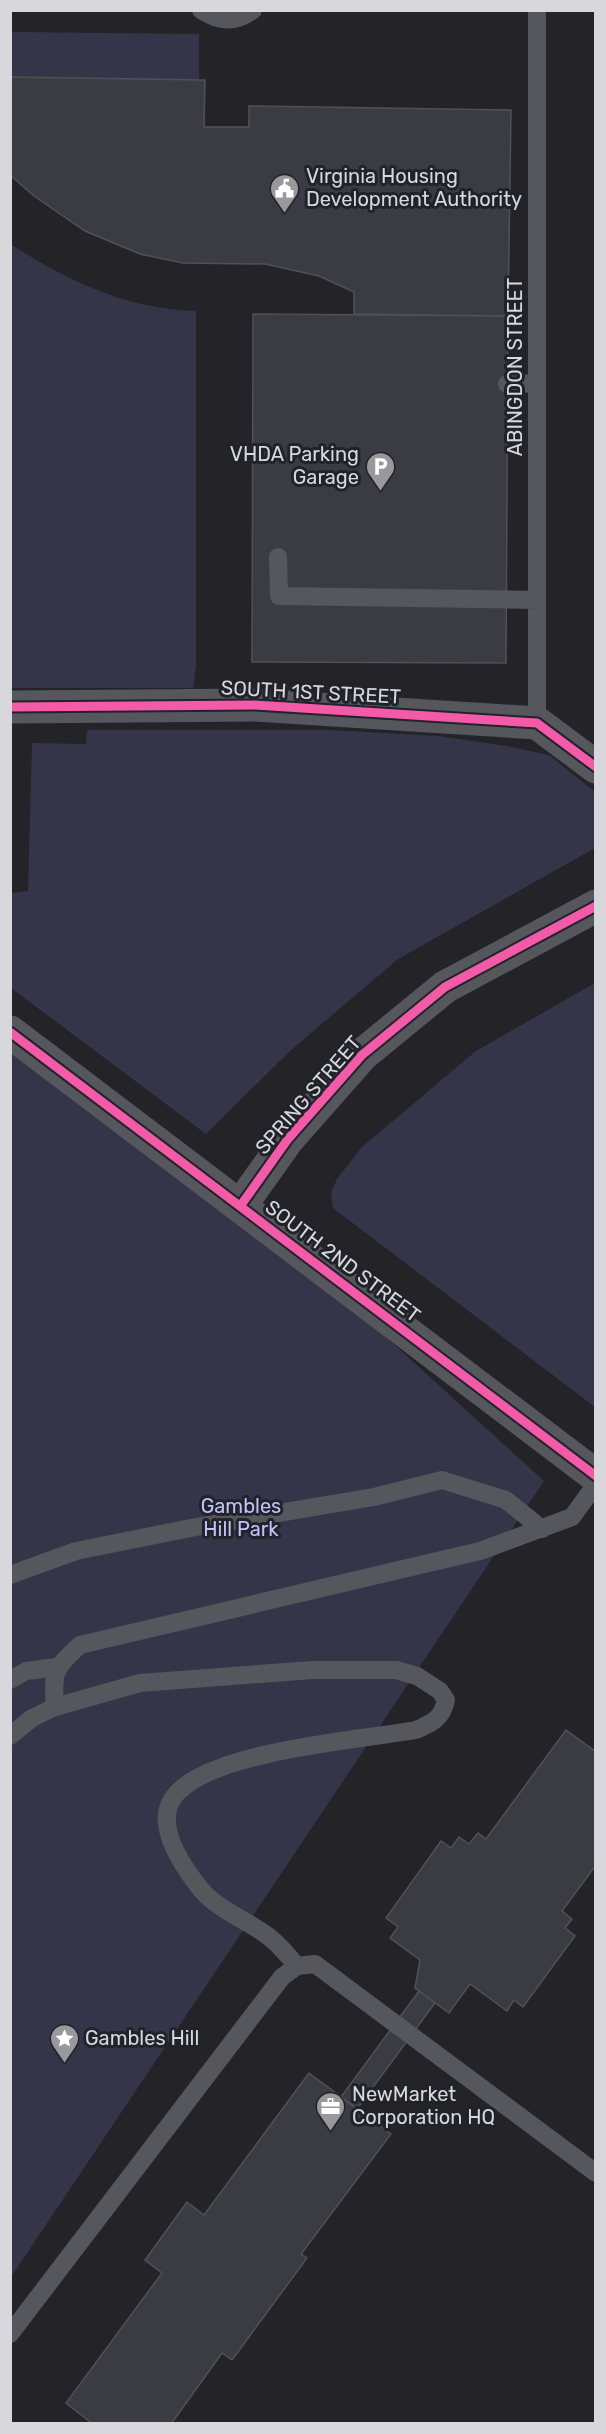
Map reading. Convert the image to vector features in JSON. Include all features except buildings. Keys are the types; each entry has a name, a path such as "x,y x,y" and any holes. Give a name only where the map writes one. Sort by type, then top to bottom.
{"street":[{"name":"SOUTH 1ST STREET","path":"10,707 255,705 537,723"},
{"path":"537,723 596,767"},
{"name":"SPRING STREET","path":"241,1206 288,1139 362,1055 445,987 596,906"},
{"name":"SOUTH 2ND STREET","path":"10,1032 596,1476"}],"lane":[{"path":"201,10 213,18 228,21 244,18 253,10"},
{"name":"ABINGDON STREET","path":"537,10 537,723"},
{"path":"507,384 537,383"},
{"path":"278,557 279,596 537,600"},
{"path":"10,1575 76,1551 196,1527 374,1497 442,1480 506,1500 542,1529"},
{"path":"10,1680 26,1671 57,1667 80,1645 480,1551 572,1517 596,1484"},
{"path":"55,1707 57,1667"},
{"path":"10,1736 32,1718 55,1707 140,1683 312,1670 396,1670 417,1676 440,1691 446,1700 443,1712 435,1722 416,1730 276,1751 193,1780 175,1794 167,1817 171,1841 182,1865 201,1890 231,1914 266,1934 297,1966"},
{"path":"10,2334 282,1977 297,1966 315,1964 596,2173"}],"green space":[{"path":"11,32 199,34 199,80 11,77"},
{"path":"10,244 54,270 98,291 145,305 196,311 196,666 193,688 11,688"},
{"path":"87,730 331,730 438,736 549,755 595,792 595,848 398,959 290,1051 206,1134 11,988 11,893 28,891 32,743 86,744"},
{"path":"595,983 595,1407 333,1208 331,1193 337,1179 362,1147 476,1051"},
{"name":"Gambles Hill Park","path":"11,1032 241,1205 544,1481 11,2277"}],"cycle path":[{"path":"10,707 255,705 537,723 596,767"},
{"path":"241,1205 288,1139 362,1055 445,987 596,906"},
{"path":"10,1032 596,1476"}],"place":[{"name":"Virginia Housing Development Authority","path":"285,214"},
{"name":"VHDA Parking Garage","path":"380,492"},
{"name":"Gambles Hill","path":"64,2064"},
{"name":"NewMarket Corporation HQ","path":"331,2132"}]}
